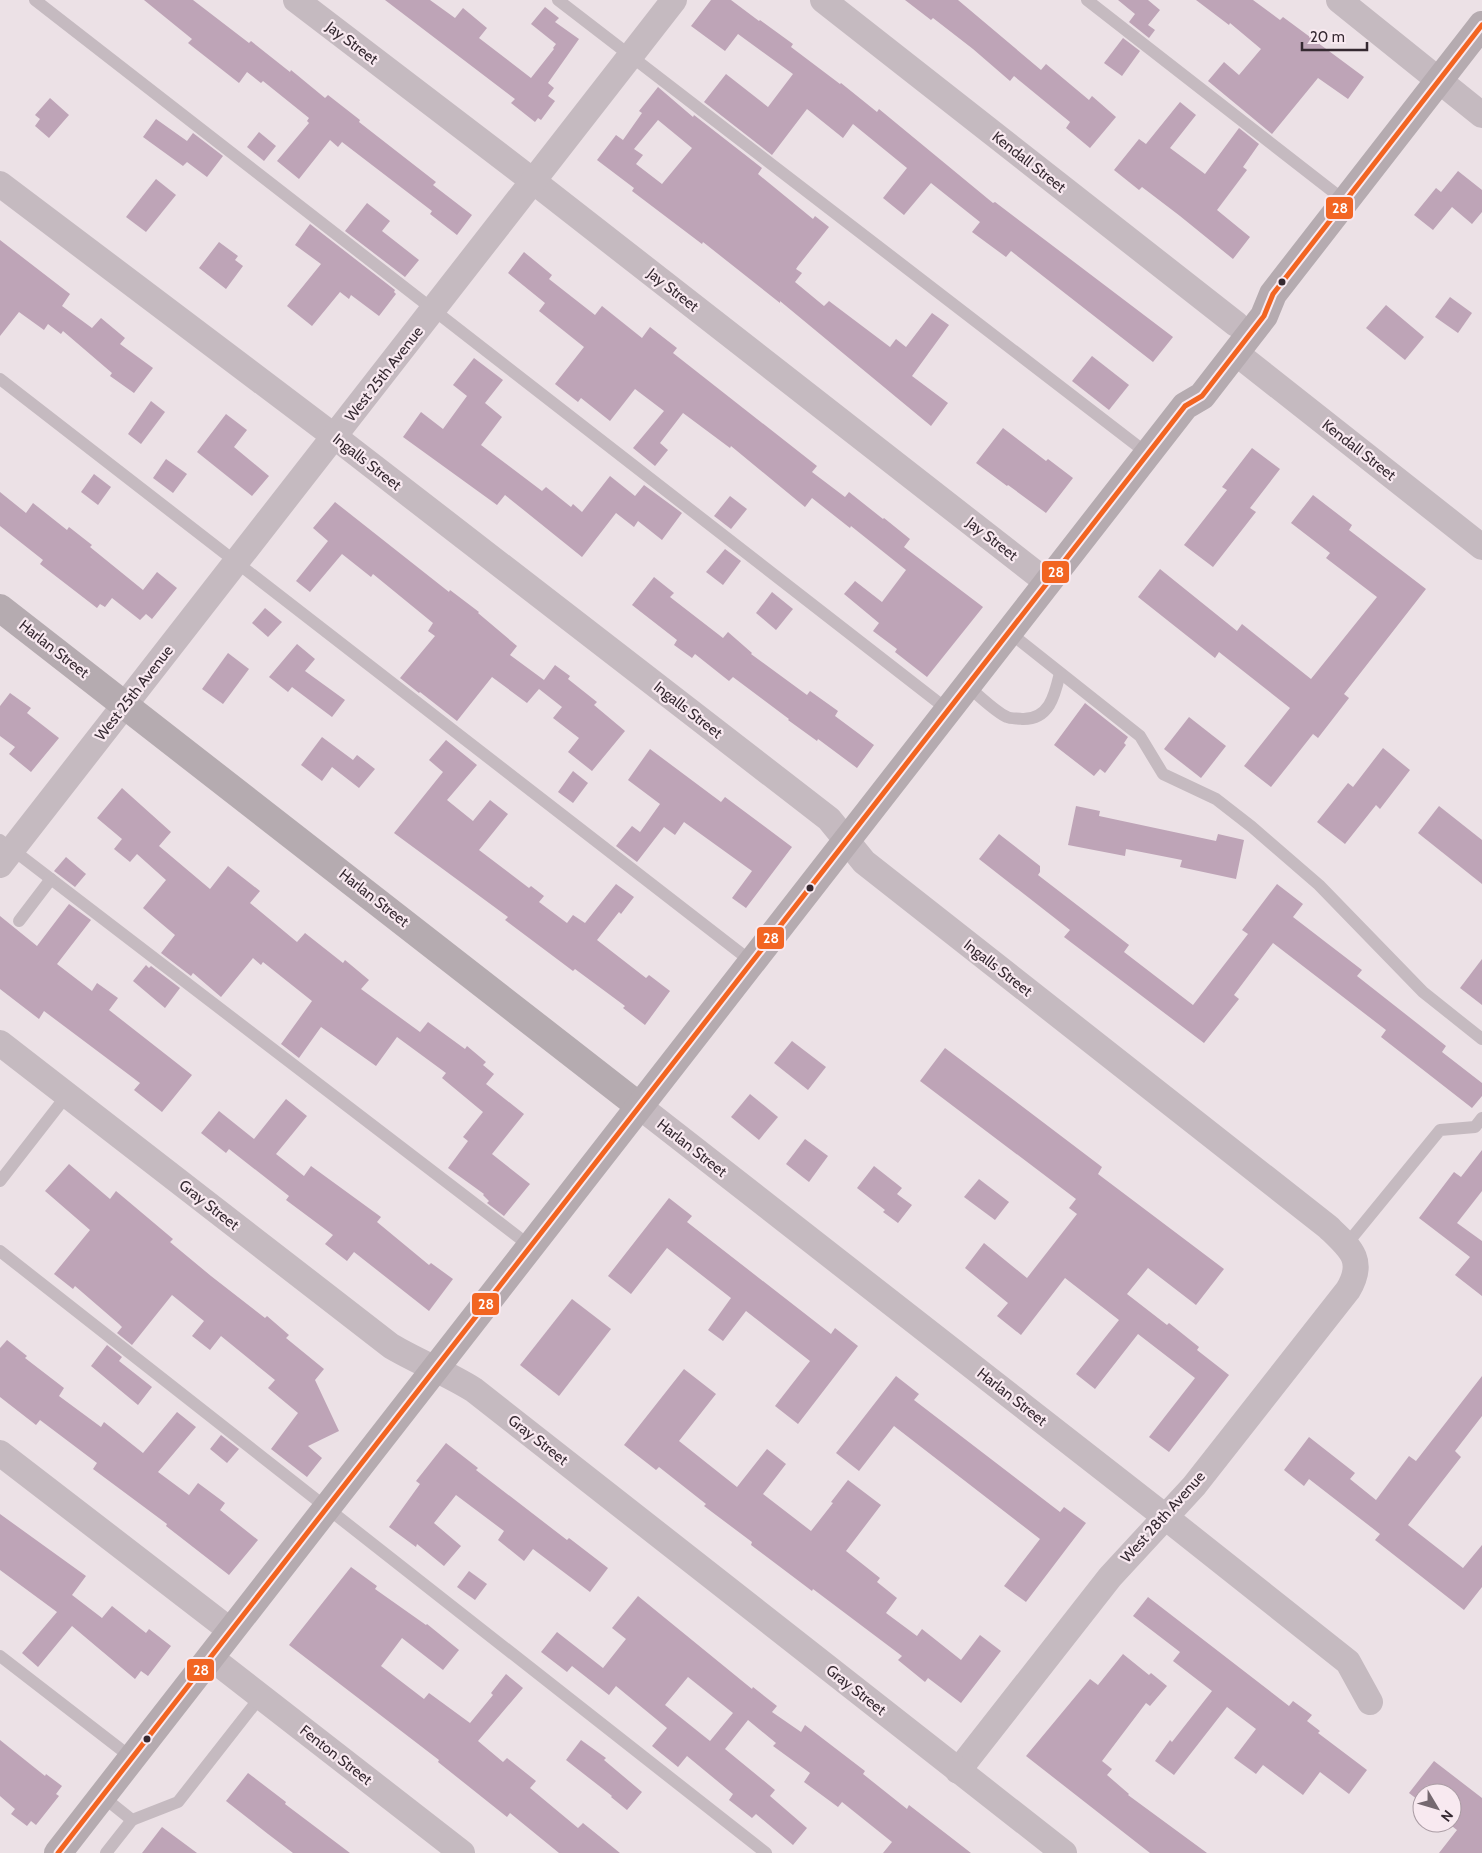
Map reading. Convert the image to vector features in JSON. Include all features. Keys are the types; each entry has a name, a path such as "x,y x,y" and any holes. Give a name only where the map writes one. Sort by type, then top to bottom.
{"street":[{"name":"Jay Street","path":"296,0 533,181 1048,582"},
{"name":"West 25th Avenue","path":"4,851 126,704 674,0"},
{"name":"Kendall Street","path":"823,0 1236,324"},
{"path":"1339,0 1482,115"},
{"path":"58,1853 1185,406 1202,396 1236,353 1264,316 1273,294 1482,25"},
{"name":"Ingalls Street","path":"0,184 335,437 829,819 864,862 1328,1227 1351,1252"},
{"path":"1185,406 1188,385 1251,304 1273,294"},
{"name":"Kendall Street","path":"1236,353 1482,547"},
{"name":"Harlan Street","path":"0,608 126,704 1348,1662 1370,1702"},
{"name":"Gray Street","path":"0,1043 392,1346 474,1390 1064,1853"},
{"name":"West 28th Avenue","path":"958,1771 1110,1577 1164,1516 1194,1486 1348,1290 1355,1278 1351,1252"},
{"path":"0,1453 231,1631"},
{"name":"Fenton Street","path":"210,1657 462,1853"}],"lane":[{"path":"35,0 948,710"},
{"path":"558,0 1148,454"},
{"path":"1087,0 1345,201"},
{"path":"0,379 752,962"},
{"path":"1009,632 1140,736 1163,774 1216,799 1252,827 1319,885 1423,992 1482,1039"},
{"path":"967,686 1008,718 1025,719 1035,717 1047,710 1054,697 1060,673"},
{"path":"4,851 51,879 530,1246"},
{"path":"19,921 51,879"},
{"path":"0,1180 67,1095"},
{"path":"1351,1252 1440,1130 1474,1127 1482,1118"},
{"path":"0,1251 766,1853"},
{"path":"0,1656 132,1758"},
{"path":"106,1853 132,1820 178,1802 261,1696"},
{"path":"102,1796 132,1820"}],"building":[{"path":"144,0 193,0 249,43 251,41 290,72 291,70 325,98 328,95 360,120 359,122 436,182 433,185 472,215 457,235 430,214 432,211 342,142 338,147 330,140 299,179 277,161 309,123 307,121 309,118 263,81 261,83 247,72 239,83 188,43 192,39"},
{"path":"385,0 430,0 455,18 463,8 487,28 479,38 531,78 556,44 531,24 545,7 559,18 555,22 579,39 548,83 554,88 548,96 555,101 541,120 538,118 535,122 511,103 515,99"},
{"path":"711,0 731,0 793,44 791,47 877,112 879,109 993,203 995,202 1173,337 1153,362 1011,251 1006,257 972,232 980,222 931,183 904,215 883,198 907,168 853,124 843,138 807,109 772,155 704,102 726,74 768,107 793,74 738,34 725,51 691,26"},
{"path":"905,0 958,0 1041,70 1046,64 1089,100 1092,96 1116,117 1090,148 1066,128 1070,122 1014,76 1010,81 933,18 931,20"},
{"path":"1118,0 1148,0 1160,10 1148,25 1155,30 1149,38 1129,22 1135,14"},
{"path":"1196,0 1253,0 1280,20 1283,17 1364,77 1348,99 1318,78 1272,134 1208,81 1224,62 1239,75 1261,49 1230,23 1229,25"},
{"path":"1123,38 1140,51 1122,76 1104,63"},
{"path":"658,87 693,117 694,115 762,168 758,174 813,219 815,216 829,227 796,269 802,273 795,282 824,306 829,301 890,347 896,339 906,347 932,313 949,325 912,376 948,403 931,426 780,301 780,303 703,242 702,244 632,191 634,188 597,160 616,135 623,140 642,113 639,111","holes":["658,120 692,148 662,184 636,164 643,155 634,149"]},
{"path":"50,98 69,115 49,138 35,126 40,119 35,115"},
{"path":"1180,102 1196,115 1170,148 1205,174 1239,128 1259,144 1243,167 1247,170 1217,210 1250,237 1233,259 1142,187 1139,190 1114,170 1139,139 1146,144"},
{"path":"156,119 187,141 193,133 223,156 207,177 187,162 183,166 143,137"},
{"path":"259,132 276,146 264,161 247,147"},
{"path":"1458,171 1482,190 1482,212 1472,224 1452,207 1433,230 1414,215 1436,188 1441,192"},
{"path":"156,179 176,195 146,232 126,217"},
{"path":"367,203 390,221 382,231 419,260 405,277 345,231"},
{"path":"310,224 395,290 396,294 379,316 351,295 349,299 340,292 312,326 287,306 321,264 295,245"},
{"path":"0,240 70,294 62,306 92,328 101,318 125,338 120,344 153,368 134,393 110,376 112,373 63,331 61,334 48,324 44,330 19,312 0,336"},
{"path":"219,242 238,256 235,260 243,266 226,289 199,268"},
{"path":"524,252 552,275 549,279 595,315 602,306 642,338 650,327 677,348 673,353 817,466 812,472 845,497 849,492 884,518 910,539 904,547 983,607 927,677 895,652 897,649 873,631 879,623 844,594 855,581 882,602 906,570 851,526 850,528 812,498 805,507 731,446 730,448 683,413 660,443 668,450 655,466 633,448 664,411 635,389 610,421 581,398 578,402 555,384 584,347 539,311 545,303 508,273"},
{"path":"1450,297 1472,313 1458,333 1435,317"},
{"path":"1386,305 1424,337 1405,360 1366,328"},
{"path":"1092,356 1129,385 1109,410 1072,381"},
{"path":"474,358 503,380 485,403 502,417 481,445 542,491 546,487 571,507 573,504 582,512 610,476 635,496 644,485 682,513 662,540 638,521 634,527 616,513 582,557 505,495 497,505 403,437 421,412 443,429 467,396 453,385"},
{"path":"151,401 165,412 141,444 128,434"},
{"path":"226,414 247,430 234,447 269,476 252,496 197,452"},
{"path":"1003,428 1046,461 1048,459 1073,478 1046,513 976,463"},
{"path":"1252,448 1280,469 1250,508 1256,512 1213,567 1184,545 1227,490 1222,487"},
{"path":"166,459 187,474 173,493 153,478"},
{"path":"94,474 111,487 98,505 81,492"},
{"path":"0,492 26,513 33,503 67,530 69,527 92,545 90,547 143,590 157,572 177,588 152,619 146,614 140,620 112,598 105,607 100,604 97,608 40,564 43,560 0,526"},
{"path":"1313,495 1352,525 1349,530 1426,589 1344,694 1349,698 1318,738 1313,734 1271,787 1244,766 1290,708 1219,652 1215,658 1138,597 1160,569 1237,631 1242,624 1311,679 1377,597 1326,558 1330,553 1291,523"},
{"path":"730,496 747,509 731,529 714,516"},
{"path":"335,502 449,592 450,590 479,612 517,646 510,655 544,680 555,665 570,676 568,679 597,702 594,705 625,731 592,771 568,752 579,738 553,718 562,707 539,689 527,703 492,677 457,721 400,678 435,636 428,631 433,623 373,574 371,577 342,554 310,592 296,581 328,541 313,528"},
{"path":"725,549 741,561 723,585 706,572"},
{"path":"654,577 674,593 670,597 723,638 728,632 751,654 807,695 810,691 838,711 835,716 874,745 857,768 818,739 817,741 788,720 733,677 729,681 695,654 692,658 674,645 677,640 632,605"},
{"path":"772,592 793,609 776,630 756,613"},
{"path":"265,608 282,622 268,637 252,623"},
{"path":"297,644 315,659 305,671 345,700 332,717 292,687 288,692 269,677"},
{"path":"228,653 249,669 223,704 202,689"},
{"path":"10,693 31,708 27,713 59,738 31,772 9,754 15,747 0,736 0,706"},
{"path":"1085,703 1128,737 1124,743 1126,745 1105,773 1100,769 1094,776 1054,745"},
{"path":"1189,717 1226,746 1201,778 1164,749"},
{"path":"322,737 353,760 357,755 375,769 359,788 332,767 322,781 301,765"},
{"path":"446,740 477,765 447,800 473,821 490,800 508,814 479,850 529,888 531,886 544,896 539,902 567,923 573,915 585,923 616,884 634,897 621,914 619,912 597,940 646,978 649,975 670,991 645,1025 623,1008 625,1006 575,969 573,971 505,920 508,917 394,833 443,772 429,760"},
{"path":"1383,748 1410,770 1380,809 1376,805 1345,844 1317,822 1348,783 1353,787"},
{"path":"650,749 721,802 725,797 792,847 746,908 732,898 752,871 684,822 675,835 664,827 637,862 616,846 632,826 640,832 660,804 628,780"},
{"path":"573,771 588,783 573,803 558,792"},
{"path":"122,788 171,832 159,846 210,889 228,866 260,891 250,903 297,942 305,933 343,963 345,960 369,980 361,989 420,1032 428,1022 465,1049 467,1046 486,1062 483,1065 494,1074 486,1084 524,1114 492,1154 530,1184 504,1216 487,1203 489,1201 484,1194 448,1168 468,1141 463,1137 483,1112 442,1078 446,1073 397,1037 376,1066 321,1027 299,1058 281,1044 312,1001 263,962 261,965 253,958 221,997 193,973 191,976 161,953 175,935 143,908 166,880 137,854 130,862 114,849 122,839 97,818"},
{"path":"1076,806 1100,811 1099,816 1216,841 1218,834 1244,840 1236,879 1180,867 1182,860 1126,849 1125,856 1068,845"},
{"path":"1439,806 1482,840 1482,884 1418,833"},
{"path":"999,834 1040,866 1038,875 1129,945 1124,952 1193,1005 1248,934 1242,930 1277,884 1303,904 1293,917 1362,970 1357,976 1446,1046 1442,1052 1482,1083 1482,1096 1472,1108 1381,1037 1386,1030 1273,943 1234,995 1239,999 1204,1043 1064,937 1070,930 979,859"},
{"path":"66,857 86,874 75,887 54,871"},
{"path":"69,904 91,920 57,964 92,991 97,983 118,998 109,1010 192,1075 162,1112 134,1090 140,1083 44,1011 39,1019 0,989 0,916 37,946"},
{"path":"1482,959 1482,1005 1460,988"},
{"path":"146,965 149,968 151,966 180,988 165,1008 133,981"},
{"path":"792,1041 826,1067 808,1090 774,1063"},
{"path":"945,1048 1102,1167 1098,1174 1224,1269 1196,1305 1148,1268 1127,1294 1167,1325 1169,1323 1199,1347 1197,1350 1229,1375 1169,1452 1149,1437 1195,1378 1138,1334 1095,1389 1076,1374 1119,1320 1065,1278 1021,1335 997,1316 1008,1303 965,1268 984,1243 1027,1278 1077,1214 1069,1208 1076,1199 920,1081"},
{"path":"750,1094 778,1117 759,1140 731,1117"},
{"path":"286,1099 307,1116 276,1154 304,1176 311,1166 381,1217 377,1222 429,1265 431,1263 453,1279 429,1311 354,1252 347,1261 325,1244 333,1235 286,1200 289,1196 229,1149 226,1153 201,1133 219,1111 254,1139"},
{"path":"805,1139 828,1156 809,1182 786,1164"},
{"path":"1482,1150 1482,1191 1457,1223 1482,1241 1482,1296 1455,1275 1470,1257 1419,1218 1454,1172 1461,1177"},
{"path":"69,1164 110,1199 116,1191 173,1239 170,1242 265,1318 267,1316 289,1335 286,1338 324,1369 315,1380 339,1431 308,1446 322,1458 307,1477 271,1449 298,1413 268,1388 275,1380 221,1336 210,1350 192,1336 204,1321 172,1295 132,1345 117,1333 122,1327 119,1324 75,1286 73,1289 54,1274 90,1230 45,1191"},
{"path":"874,1166 902,1188 897,1194 912,1205 898,1223 857,1188"},
{"path":"979,1179 1009,1202 995,1220 964,1197"},
{"path":"669,1198 692,1216 687,1222 831,1334 835,1328 858,1346 798,1424 775,1406 810,1361 746,1311 723,1341 708,1330 731,1298 667,1248 631,1294 608,1276"},
{"path":"572,1299 611,1329 559,1396 520,1365"},
{"path":"7,1340 27,1356 25,1358 64,1388 59,1396 101,1427 104,1422 143,1453 177,1412 196,1427 158,1472 189,1495 198,1483 225,1503 220,1510 258,1540 229,1575 166,1526 167,1524 93,1469 97,1463 40,1420 36,1425 0,1397 0,1348"},
{"path":"107,1345 122,1357 119,1361 152,1387 138,1405 91,1366"},
{"path":"684,1369 716,1394 679,1441 737,1487 767,1449 786,1464 763,1494 811,1531 848,1480 881,1505 846,1551 880,1578 877,1582 897,1598 886,1613 917,1636 922,1629 961,1660 980,1635 1001,1651 961,1703 928,1678 925,1682 898,1660 902,1656 751,1545 752,1542 704,1506 706,1504 659,1467 656,1470 624,1445"},
{"path":"896,1376 919,1394 914,1400 1060,1512 1064,1507 1086,1523 1026,1602 1004,1586 1040,1539 894,1426 859,1471 836,1453"},
{"path":"1482,1376 1482,1416 1455,1451 1461,1457 1408,1525 1463,1568 1482,1545 1482,1587 1464,1610 1375,1540 1380,1534 1309,1479 1304,1486 1284,1470 1309,1437 1355,1473 1350,1479 1376,1500 1409,1456 1416,1461"},
{"path":"221,1435 239,1449 227,1463 210,1449"},
{"path":"446,1443 478,1468 476,1470 567,1540 569,1538 608,1568 590,1592 533,1549 524,1561 498,1540 504,1531 456,1495 434,1523 461,1546 444,1566 417,1544 416,1547 389,1527 420,1484 416,1481"},
{"path":"0,1514 86,1576 72,1595 102,1618 112,1606 146,1633 149,1629 171,1646 148,1676 141,1671 135,1679 72,1626 38,1667 22,1653 57,1612 0,1570"},
{"path":"351,1567 377,1586 375,1589 427,1624 459,1650 443,1670 402,1638 381,1666 424,1699 429,1693 470,1723 493,1695 491,1693 506,1674 523,1688 478,1741 503,1762 507,1758 536,1781 530,1788 578,1828 583,1823 620,1853 559,1853 510,1813 507,1817 438,1762 439,1760 289,1645"},
{"path":"469,1571 487,1584 475,1600 457,1587"},
{"path":"638,1596 752,1689 753,1687 777,1706 772,1712 801,1732 805,1725 865,1771 863,1774 907,1809 909,1805 971,1853 883,1853 892,1842 842,1802 838,1807 804,1782 810,1773 773,1746 776,1743 748,1720 725,1749 775,1790 770,1796 807,1828 793,1845 756,1814 752,1818 729,1800 733,1794 687,1756 678,1767 652,1746 667,1728 616,1686 609,1695 572,1666 567,1672 541,1652 557,1632 603,1668 626,1639 612,1628","holes":["688,1677 733,1713 710,1741 665,1705"]},
{"path":"1148,1597 1289,1706 1293,1701 1312,1715 1307,1721 1320,1731 1318,1733 1367,1770 1349,1794 1320,1772 1303,1795 1263,1765 1256,1774 1234,1758 1256,1729 1227,1707 1174,1775 1155,1761 1170,1740 1172,1742 1212,1691 1173,1661 1180,1652 1133,1616"},
{"path":"1123,1654 1149,1675 1151,1673 1167,1686 1150,1706 1146,1703 1102,1761 1112,1769 1107,1775 1128,1795 1207,1853 1150,1853 1026,1756 1090,1679 1098,1685"},
{"path":"0,1740 45,1776 46,1774 62,1786 56,1794 59,1796 36,1825 31,1821 27,1826 11,1814 15,1809 0,1796"},
{"path":"581,1740 606,1758 604,1760 642,1792 627,1810 566,1760"},
{"path":"1434,1761 1482,1798 1482,1853 1439,1853 1455,1833 1462,1833 1462,1783 1417,1783"},
{"path":"248,1773 286,1802 285,1804 350,1853 293,1853 268,1834 226,1801"},
{"path":"162,1827 197,1853 142,1853"}],"transit line":[{"name":"28","path":"58,1853 1185,406 1202,396 1264,316 1273,294 1482,25"}]}
